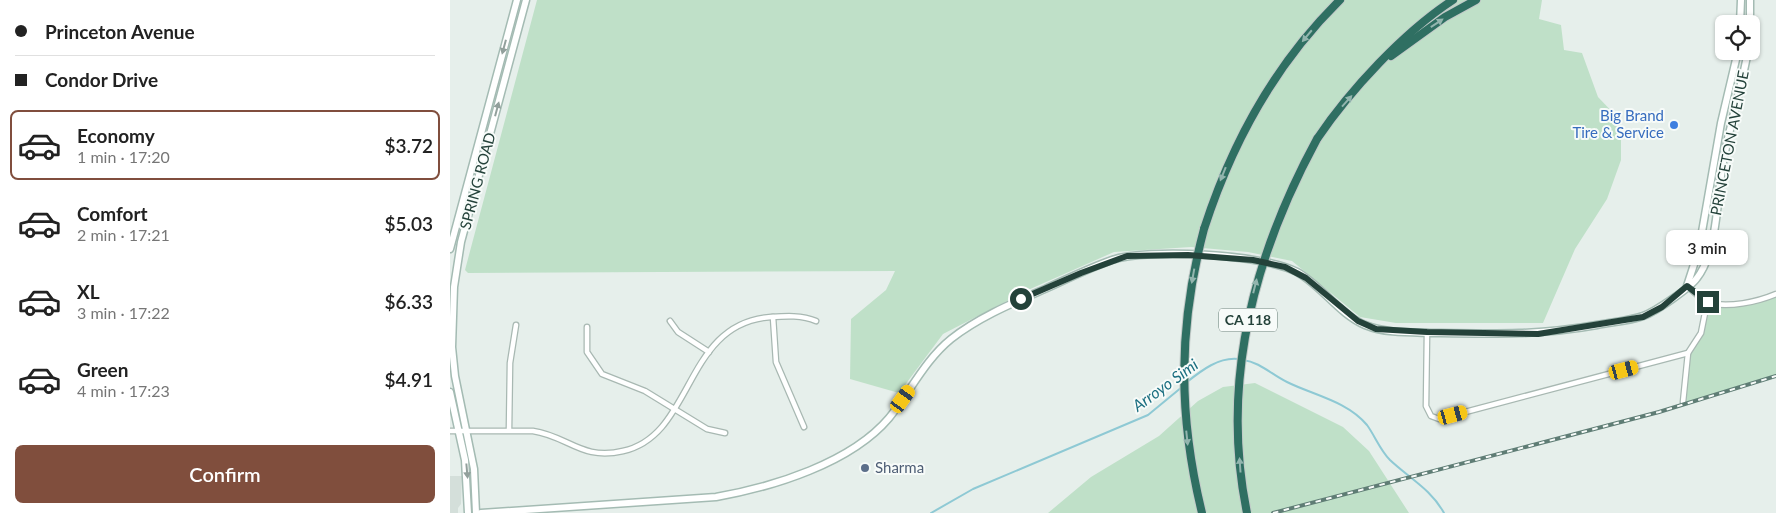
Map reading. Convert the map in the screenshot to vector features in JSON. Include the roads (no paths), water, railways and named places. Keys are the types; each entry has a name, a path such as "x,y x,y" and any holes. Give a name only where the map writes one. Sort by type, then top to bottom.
{"highway":[{"path":"1202,513 1188,447 1184,408 1183,356 1188,302 1204,229 1226,166 1268,88 1306,38 1340,0"},
{"name":"CA 118","path":"1247,513 1241,480 1238,397 1251,305 1270,238 1291,189 1317,139 1331,118 1398,44 1453,0"},
{"path":"1383,61 1445,17 1476,0"}],"street":[{"name":"SPRING ROAD","path":"450,249 517,0"},
{"name":"SPRING ROAD","path":"476,513 474,469 455,376 452,347 455,276 461,242 526,0"},
{"path":"1740,15 1741,0"},
{"path":"1750,0 1750,15"},
{"name":"PRINCETON AVENUE","path":"1687,286 1688,276 1699,249 1722,123 1737,60"},
{"name":"PRINCETON AVENUE","path":"481,513 716,498 754,489 814,467 845,453 874,432 892,414 938,352 964,330 1006,306 1081,273 1127,256 1188,255 1272,263 1285,267 1306,278 1350,316 1366,326 1386,331 1538,334 1632,319 1662,307 1696,281 1709,252 1722,166 1746,60"},
{"path":"1687,286 1708,302 1728,304 1758,300 1776,294"},
{"path":"1683,402 1688,353 1701,333 1708,302"},
{"path":"450,431 510,430 539,432 580,450 600,454 632,449 649,440 658,432 709,352 719,339 734,327 754,319 773,317 804,317 816,321"},
{"path":"773,317 776,362 804,427"},
{"path":"670,321 678,332 709,352"},
{"path":"510,430 510,357 516,325"},
{"path":"587,327 587,352 602,374 645,391 707,428 725,434"},
{"path":"1427,332 1426,406 1431,416 1444,418 1688,353"},
{"path":"450,392 467,472 468,513"}],"waterway":[{"name":"Arroyo Simi","path":"1187,382 1217,362 1238,359"},
{"name":"Arroyo Simi","path":"1243,360 1255,363 1297,387 1329,399 1350,410 1367,425 1386,456 1426,490 1444,513"},
{"name":"Arroyo Simi","path":"931,513 973,489 1148,415 1182,387"}],"railway":[{"path":"1273,513 1659,412 1776,376"}],"place":[{"name":"Big Brand Tire & Service","path":"1674,125"},
{"name":"Sharma","path":"865,468"}]}
